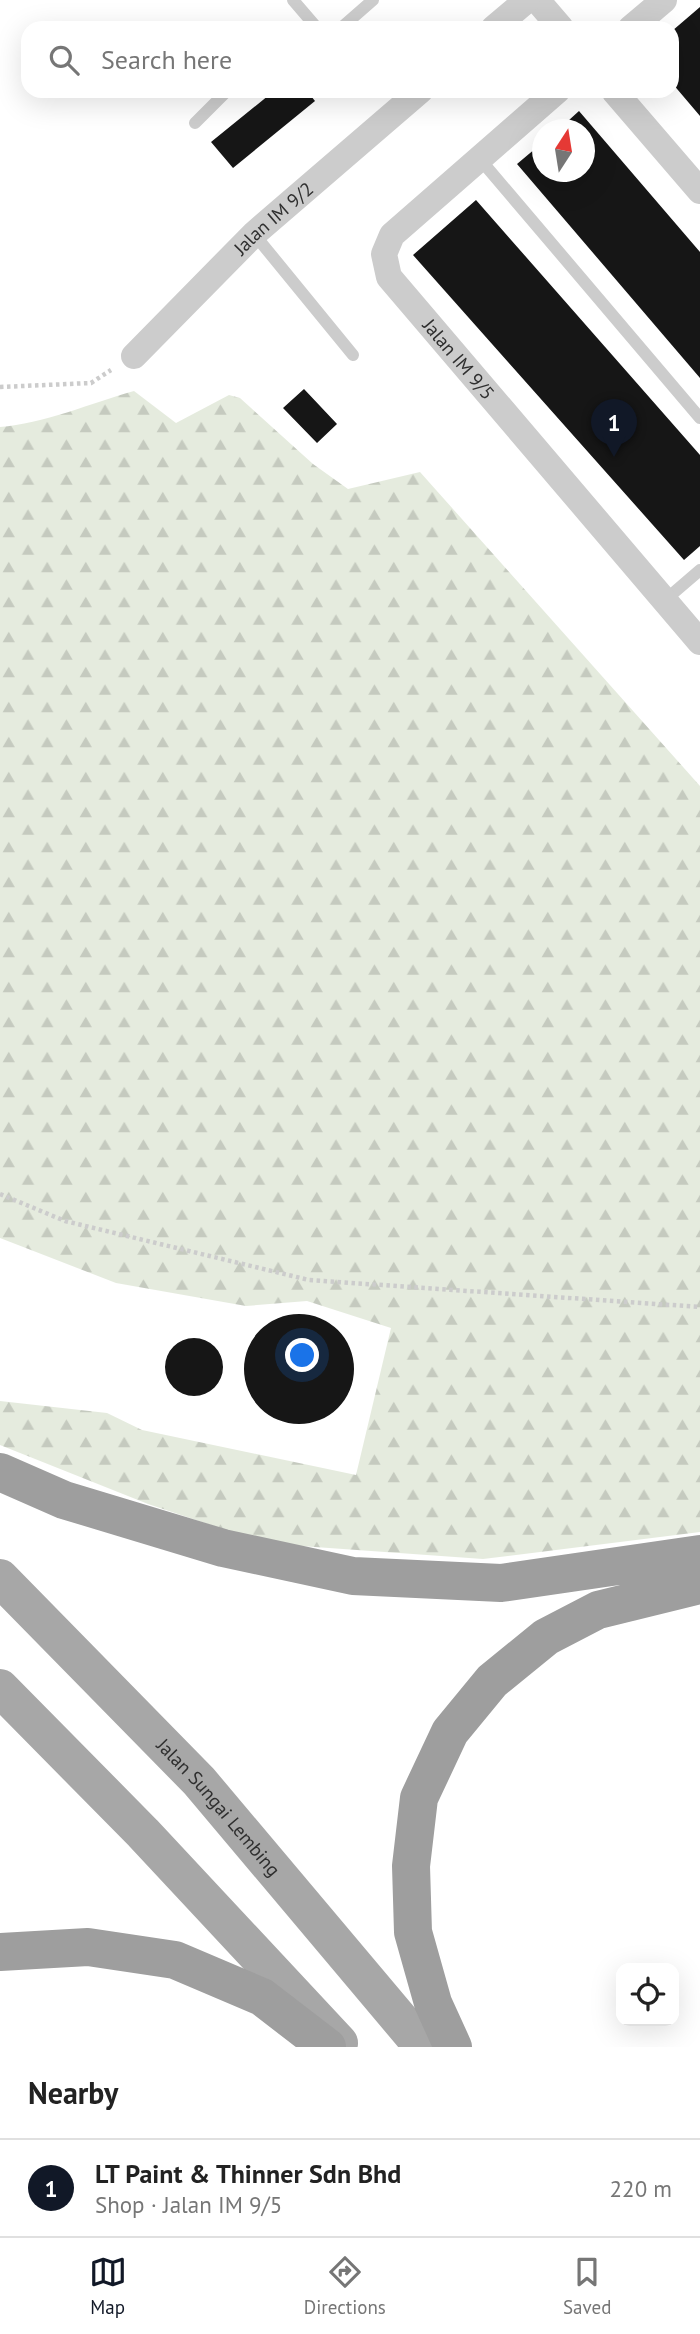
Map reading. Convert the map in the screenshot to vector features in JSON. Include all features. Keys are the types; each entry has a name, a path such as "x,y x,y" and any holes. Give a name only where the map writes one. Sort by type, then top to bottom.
{"highway":[{"path":"0,1472 64,1500 223,1548 353,1576 501,1583 700,1554"},
{"path":"453,2047 433,2003 413,1932 411,1866 419,1798 450,1732 492,1681 546,1637 598,1610 700,1585"},
{"path":"0,1952 88,1947 175,1960 262,1997 327,2047"}],"main road":[{"name":"Jalan Sungai Lembing","path":"0,1578 199,1781 423,2047"},
{"path":"0,1688 143,1833 343,2047"}],"street":[{"path":"502,21 527,0"},
{"path":"537,0 555,21"},
{"path":"639,21 664,0"},
{"name":"Jalan IM 9/2","path":"134,356 254,234 412,98"},
{"name":"Jalan IM 9/5","path":"549,98 392,235 384,254 389,277 700,642"},
{"path":"620,98 700,191"}],"lane":[{"path":"293,0 311,21"},
{"path":"349,21 373,0"},
{"path":"195,123 220,98"},
{"path":"479,158 700,418"},
{"path":"254,234 353,355"},
{"path":"664,601 700,570"}],"path":[{"path":"0,387 91,383 134,356"},
{"path":"0,1194 65,1221 309,1280 700,1307"}],"green space":[{"path":"134,391 176,423 229,395 240,398 313,464 348,489 420,472 700,786 700,1532 483,1559 301,1546 229,1531 148,1504 0,1445 0,1401 107,1413 142,1430 356,1475 391,1328 307,1301 246,1306 116,1283 0,1238 0,427 50,417"}],"building":[{"path":"700,7 700,116 679,91 679,25"},
{"path":"265,98 313,98 315,101 233,168 211,142"},
{"path":"579,111 586,119 570,119"},
{"path":"595,130 700,252 700,378 532,182 595,182"},
{"path":"532,151 532,182 517,164"},
{"path":"476,200 700,455 700,546 684,560 413,255"},
{"path":"304,389 337,424 317,443 283,408"},
{"path":"299,1314 320,1318 338,1330 350,1348 354,1369 350,1390 338,1408 320,1420 299,1424 278,1420 260,1408 248,1390 244,1369 248,1348 260,1330 278,1318"},
{"path":"188,1338 200,1338 215,1346 223,1361 223,1373 215,1388 200,1396 188,1396 173,1388 165,1373 165,1361 173,1346"}],"place":[{"name":"LT Paint & Thinner Sdn Bhd","path":"614,457"}]}
